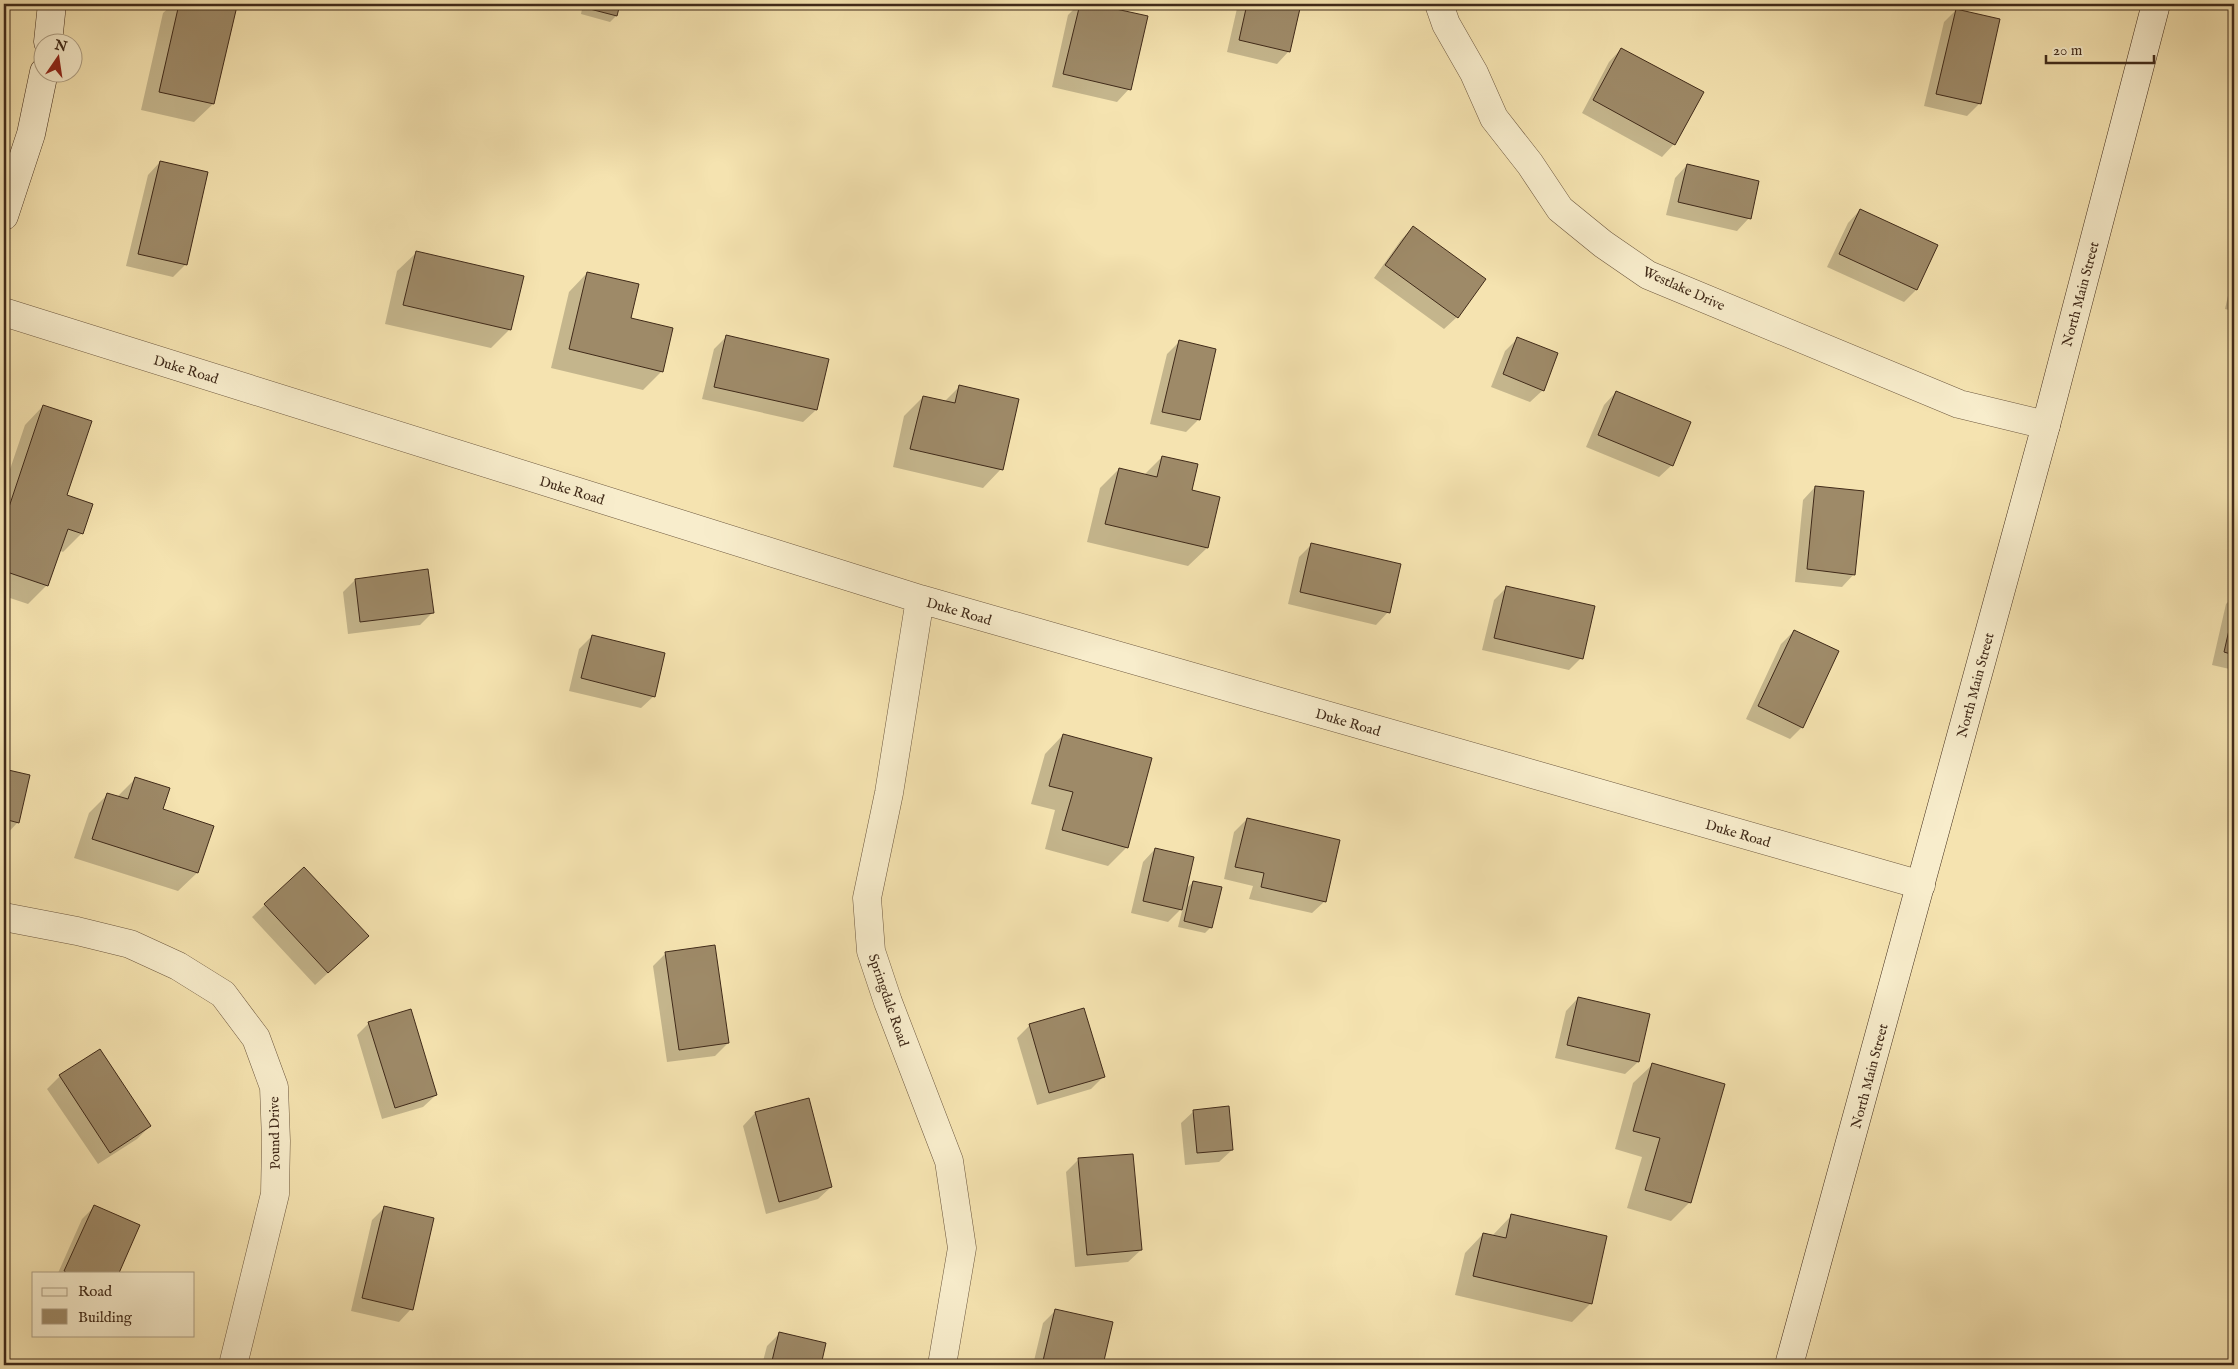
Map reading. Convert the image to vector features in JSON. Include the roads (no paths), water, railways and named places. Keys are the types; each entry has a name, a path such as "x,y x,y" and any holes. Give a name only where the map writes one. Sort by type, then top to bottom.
{"street":[{"path":"49,32 52,4"},
{"name":"Westlake Drive","path":"1439,4 1446,24 1474,73 1494,118 1530,164 1560,209 1603,244 1648,275 1959,404 2046,425"},
{"name":"North Main Street","path":"1789,1365 2046,425 2156,4"},
{"path":"4,216 31,134 42,82"},
{"name":"Duke Road","path":"4,312 920,599 1921,885"},
{"name":"Springdale Road","path":"920,599 889,793 867,898 871,951 888,1002 949,1161 962,1248 942,1365"},
{"name":"Pound Drive","path":"4,917 78,931 130,944 178,966 224,994 256,1038 274,1087 276,1140 274,1194 233,1365"}]}
